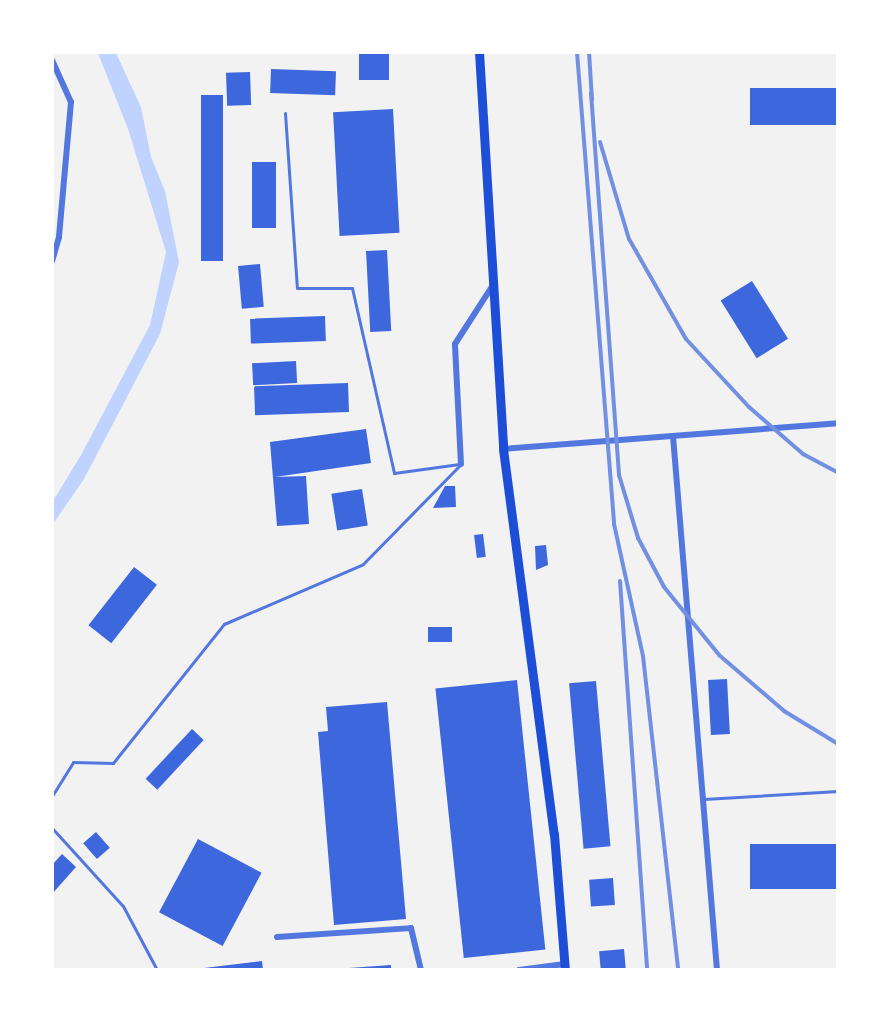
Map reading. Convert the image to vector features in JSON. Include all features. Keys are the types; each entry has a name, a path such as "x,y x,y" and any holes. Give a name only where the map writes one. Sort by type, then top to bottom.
{"main road":[{"path":"479,52 503,448 554,834 565,967"}],"street":[{"path":"52,60 71,102 59,237 52,261"},
{"path":"461,464 455,344 493,285"},
{"path":"503,448 837,423"},
{"path":"673,436 717,969"},
{"path":"277,936 411,928 421,969"},
{"path":"519,969 565,967"}],"lane":[{"path":"285,113 297,288 352,288 394,473 461,464"},
{"path":"52,796 73,762 113,763 224,624 363,564 461,464"},
{"path":"704,799 837,792"},
{"path":"52,828 123,906 157,969"}],"water":[{"path":"98,53 116,53 141,107 151,157 165,191 179,262 160,334 84,479 53,524 53,501 81,455 150,325 166,252 128,129"}],"building":[{"path":"359,52 389,52 389,80 359,80"},
{"path":"271,69 336,71 335,95 270,93"},
{"path":"250,72 251,105 227,106 226,73"},
{"path":"750,88 838,88 838,125 750,125"},
{"path":"201,95 223,95 223,261 201,261"},
{"path":"393,109 399,233 340,236 333,112"},
{"path":"252,162 276,162 276,228 252,228"},
{"path":"387,250 391,331 370,332 366,251"},
{"path":"260,264 264,307 242,309 238,266"},
{"path":"752,281 788,339 757,358 721,301"},
{"path":"325,316 326,341 251,344 250,319"},
{"path":"296,361 297,383 253,385 252,363"},
{"path":"348,383 349,412 255,415 254,386"},
{"path":"366,429 371,463 275,477 306,476 309,524 277,526 270,442"},
{"path":"445,486 455,486 456,507 433,508"},
{"path":"362,489 368,526 337,530 331,494"},
{"path":"483,534 486,557 477,558 474,535"},
{"path":"546,545 548,565 536,570 535,546"},
{"path":"134,567 157,585 111,643 88,625"},
{"path":"428,627 452,627 452,642 428,642"},
{"path":"727,679 730,734 711,735 708,680"},
{"path":"517,680 545,950 464,958 435,689"},
{"path":"596,681 610,846 584,849 569,683"},
{"path":"387,702 406,919 334,925 318,732 328,731 326,707"},
{"path":"192,729 204,740 157,790 146,779"},
{"path":"96,832 110,848 97,859 83,843"},
{"path":"198,839 262,873 223,946 159,912"},
{"path":"750,844 838,844 838,889 750,889"},
{"path":"62,854 76,867 52,894 52,865"},
{"path":"613,878 615,905 591,907 589,880"},
{"path":"624,949 626,970 601,970 599,951"},
{"path":"262,961 263,970 204,970 204,968"},
{"path":"391,965 391,970 349,970 349,968"}],"railway":[{"path":"577,52 614,524 643,656 678,970"},
{"path":"589,52 592,100"},
{"path":"591,93 619,475 638,538 664,587 719,655 784,711 838,744"},
{"path":"600,142 629,239 686,339 749,407 803,454 838,473"},
{"path":"620,581 647,970"}]}
